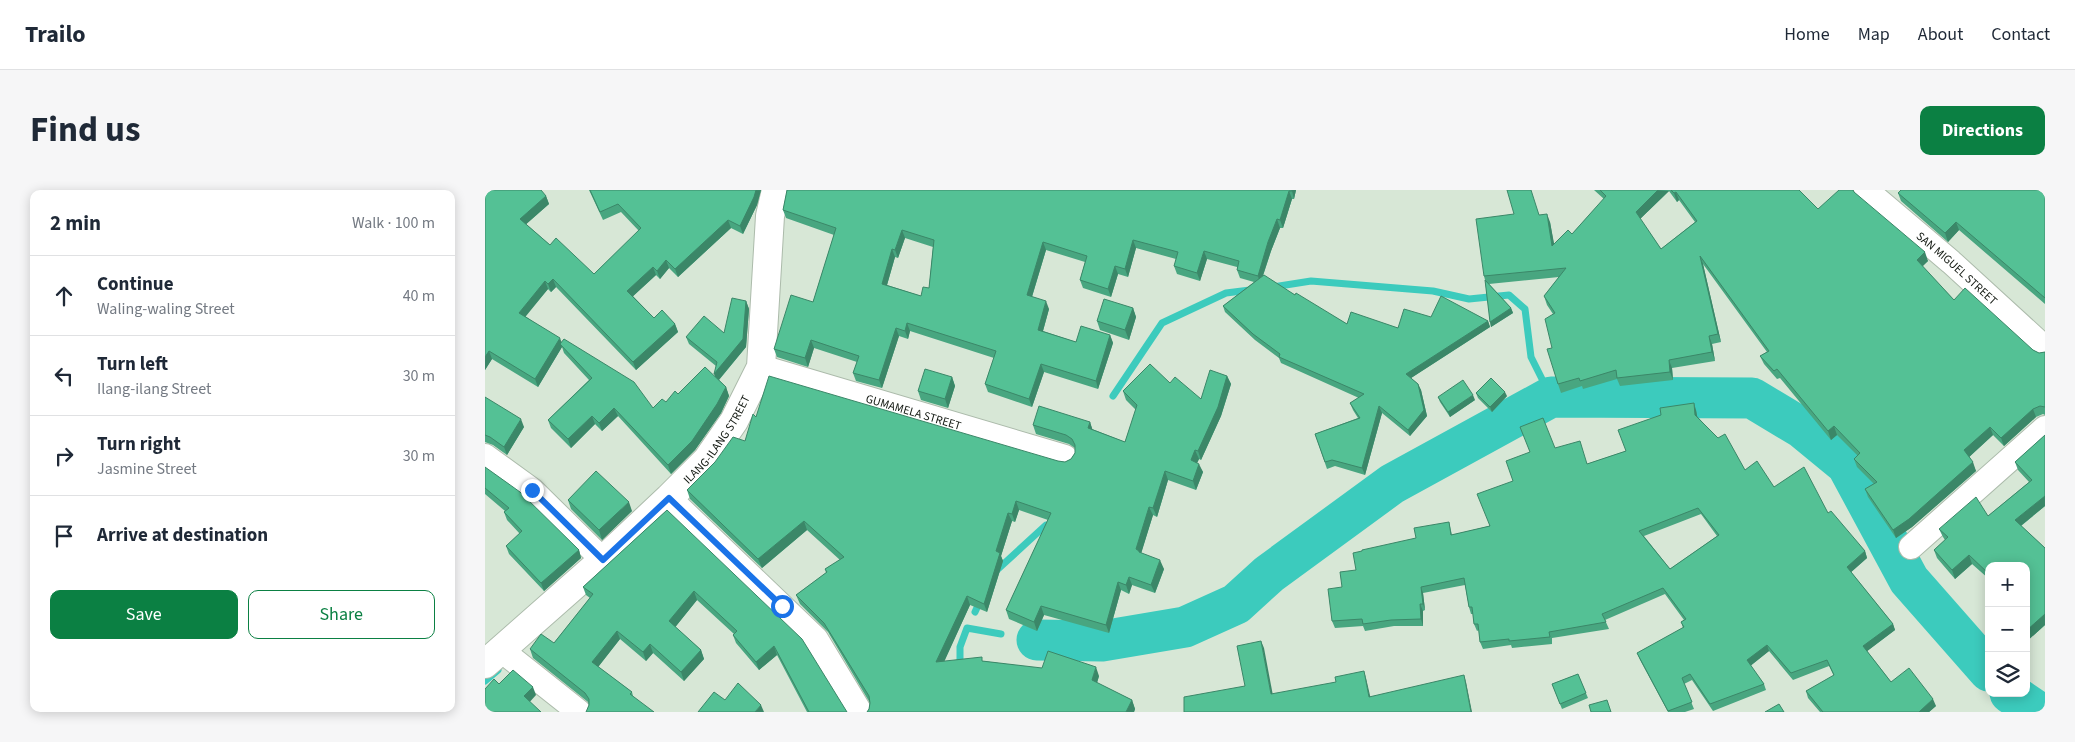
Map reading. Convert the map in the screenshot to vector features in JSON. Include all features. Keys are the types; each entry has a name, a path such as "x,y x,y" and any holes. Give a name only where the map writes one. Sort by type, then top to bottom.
{"street":[{"name":"ILANG-ILANG STREET","path":"493,657 603,560 669,498 707,460 734,421 761,367 770,216 776,190"},
{"name":"SAN MIGUEL STREET","path":"1866,190 1951,262 2045,348"},
{"name":"GUMAMELA STREET","path":"761,367 1065,457"},
{"path":"1911,547 2045,428"},
{"path":"485,456 532,490 603,560"},
{"path":"669,498 816,639 860,712"},
{"path":"493,657 579,712"}],"building":[{"path":"485,190 541,190 546,196 520,219 550,245 556,238 594,274 641,228 618,204 600,212 590,190 756,190 740,226 728,220 675,269 666,260 657,271 653,267 627,291 654,318 662,310 675,324 633,362 553,279 548,284 545,281 519,313 560,338 535,379 489,351 485,357"},
{"path":"787,190 1292,190 1289,191 1280,220 1277,219 1258,276 1237,270 1239,261 1204,251 1197,273 1174,266 1178,252 1133,240 1125,269 1115,266 1108,289 1080,280 1087,256 1043,242 1027,295 1046,301 1038,330 1076,342 1081,326 1110,335 1096,381 1041,364 1029,399 985,384 996,351 907,323 905,331 896,328 879,380 853,373 859,356 811,340 805,358 774,349 791,295 813,302 836,228 783,210","holes":["902,230 934,240 929,288 923,287 921,296 882,284 892,249 895,250"]},
{"path":"1507,190 1531,190 1539,215 1547,214 1552,246 1568,230 1572,234 1606,196 1600,190 1658,190 1636,212 1661,249 1697,221 1676,192 1674,193 1671,190 1799,190 1818,209 1839,190 1853,190 1925,252 1917,260 1954,300 1965,288 2033,350 2039,353 2045,352 2045,407 2040,406 2033,409 2001,438 1990,427 1964,450 1973,462 1909,519 1893,530 1865,489 1877,482 1854,459 1860,453 1834,426 1828,431 1777,369 1774,371 1760,356 1769,351 1700,256 1718,334 1709,336 1712,352 1669,360 1670,372 1617,378 1616,370 1580,381 1579,378 1558,384 1547,349 1552,348 1545,319 1555,313 1544,296 1566,268 1484,276 1476,219 1514,214"},
{"path":"1901,190 2045,190 2045,298 1956,222 1945,233 1898,193"},
{"path":"1264,275 1347,324 1351,312 1398,328 1404,309 1431,317 1441,296 1488,321 1406,374 1418,384 1424,410 1408,430 1379,406 1362,468 1332,460 1325,462 1315,434 1360,418 1350,403 1364,394 1279,357 1280,354 1253,334 1223,306"},
{"path":"1485,280 1511,308 1490,322"},
{"path":"732,298 746,301 743,339 714,374 717,362 686,337 704,316 724,333"},
{"path":"1104,299 1133,308 1125,330 1097,321"},
{"path":"564,339 634,382 653,408 662,399 666,402 675,391 678,394 705,367 726,387 692,441 668,465 614,408 599,423 592,416 568,439 548,420 592,378 560,344"},
{"path":"1150,364 1170,383 1175,377 1201,399 1210,370 1227,376 1218,407 1198,451 1195,450 1191,460 1199,464 1193,481 1165,471 1153,508 1149,507 1136,549 1160,560 1151,585 1129,577 1126,585 1118,582 1106,625 1041,606 1034,622 1006,610 1051,513 1016,501 1012,514 1008,513 996,551 1000,553 984,604 967,596 936,662 982,657 982,661 1042,668 1048,651 1096,667 1092,680 1132,700 1126,712 867,712 870,703 869,696 824,623 796,595 827,572 825,569 844,557 804,521 758,559 687,490 715,462 733,437 745,441 753,414 756,417 769,376 1065,462 1071,459 1075,453 1075,445 1072,439 1066,435 1033,425 1039,406 1090,422 1088,428 1125,442 1137,405 1123,391"},
{"path":"925,369 952,377 945,399 918,391"},
{"path":"1491,378 1505,392 1490,407 1476,393"},
{"path":"1463,380 1473,395 1448,412 1438,397"},
{"path":"485,397 521,419 504,447 485,435"},
{"path":"1694,403 1695,415 1718,438 1725,434 1745,470 1757,461 1774,487 1804,467 1828,513 1831,511 1865,551 1847,567 1893,624 1863,646 1891,682 1909,668 1933,699 1919,712 1823,712 1806,691 1834,675 1827,660 1791,673 1767,645 1747,660 1764,684 1710,704 1690,674 1682,678 1692,702 1668,711 1637,653 1684,627 1681,622 1686,619 1663,588 1602,614 1606,622 1549,632 1550,637 1480,642 1478,624 1474,624 1472,607 1469,607 1464,578 1421,587 1423,604 1420,604 1421,619 1391,620 1363,624 1362,619 1332,621 1328,589 1342,587 1340,572 1356,570 1353,553 1416,538 1414,528 1449,522 1451,535 1490,526 1477,494 1513,481 1506,461 1530,452 1520,427 1543,418 1555,448 1580,441 1587,464 1626,451 1618,430 1661,415 1660,408","holes":["1698,508 1719,535 1670,569 1639,531"]},
{"path":"2045,435 2045,496 2015,520 2045,548 2045,614 2030,627 2030,562 1985,562 1985,570 1969,555 1952,570 1934,550 1948,537 1939,529 1976,497 1988,516 2032,480 2015,462"},
{"path":"485,467 520,492 579,550 541,583 506,546 522,531 504,512 509,508 485,488"},
{"path":"596,471 629,502 599,530 568,500"},
{"path":"667,510 802,639 847,712 809,712 774,646 756,662 733,635 737,631 694,591 669,621 701,650 681,672 650,644 643,652 617,631 592,662 632,692 630,694 654,712 586,712 589,699 585,693 530,649 541,634 554,643 593,594 583,587"},
{"path":"1261,641 1271,694 1336,682 1335,677 1364,671 1369,697 1464,675 1471,712 1184,712 1184,697 1245,686 1237,646"},
{"path":"513,670 533,687 524,696 541,712 485,712 485,689 494,679 499,684"},
{"path":"1578,674 1586,693 1560,704 1552,684"},
{"path":"738,683 761,705 755,712 698,712 714,692 725,700"},
{"path":"1607,700 1611,712 1591,712 1589,705"},
{"path":"1779,704 1784,712 1765,712"}],"waterway":[{"path":"1273,287 1311,281 1433,291 1469,299 1509,295 1525,309 1531,357 1551,397"},
{"path":"1113,396 1162,323 1226,293 1250,290"},
{"path":"1037,640 1102,641 1185,627 1236,604 1269,574 1392,484 1551,397 1752,398 1802,428 1847,465 1909,580 1985,666"},
{"path":"997,570 1046,525 1053,525"},
{"path":"975,612 981,599"},
{"path":"960,667 960,647 967,628 1001,634"},
{"path":"485,681 498,670"},
{"path":"2016,697 2038,712"}],"route":[{"path":"532,490 603,560 669,498 782,606"}]}
